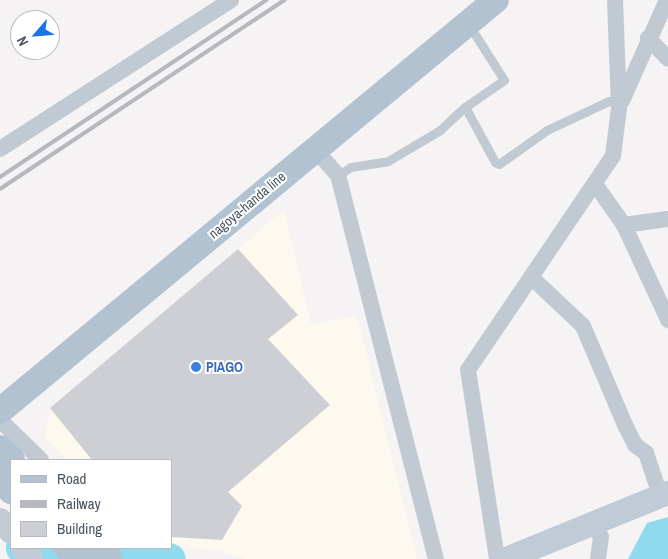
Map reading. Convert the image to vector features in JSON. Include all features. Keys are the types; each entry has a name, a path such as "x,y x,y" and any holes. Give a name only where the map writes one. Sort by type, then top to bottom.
{"main road":[{"name":"nagoya-handa line","path":"0,411 496,0"},
{"path":"0,448 11,459"},
{"path":"0,480 10,490"},
{"path":"68,549 78,559"},
{"path":"99,549 108,559"}],"street":[{"path":"0,149 231,0"},
{"path":"497,559 468,370 613,156 619,104 615,0"},
{"path":"619,104 667,0"},
{"path":"648,38 668,59"},
{"path":"314,149 338,175 436,559"},
{"path":"595,184 624,225 668,320"},
{"path":"624,225 668,219"},
{"path":"506,559 594,520 664,494 646,453 635,445 625,425 583,326 531,277"},
{"path":"0,420 40,459"},
{"path":"0,520 10,531"},
{"path":"594,520 601,537 598,559"}],"lane":[{"path":"338,175 351,167 388,161 440,130 465,106 504,80 468,23"},
{"path":"465,106 499,164 547,130 609,101 619,104"}],"shaded area":[{"path":"284,210 311,324 357,316 417,559 245,559 221,551 172,546 172,459 67,459 44,437 50,408"}],"water":[{"path":"668,517 668,559 628,559 647,523"}],"building":[{"name":"PIAGO","path":"238,249 298,315 268,339 330,405 228,492 242,506 222,540 172,537 172,459 91,459 50,408"}],"waterway":[{"path":"35,549 170,559"}],"railway":[{"path":"0,177 266,0"},
{"path":"0,189 285,0"}],"place":[{"name":"PIAGO","path":"196,367"}]}
